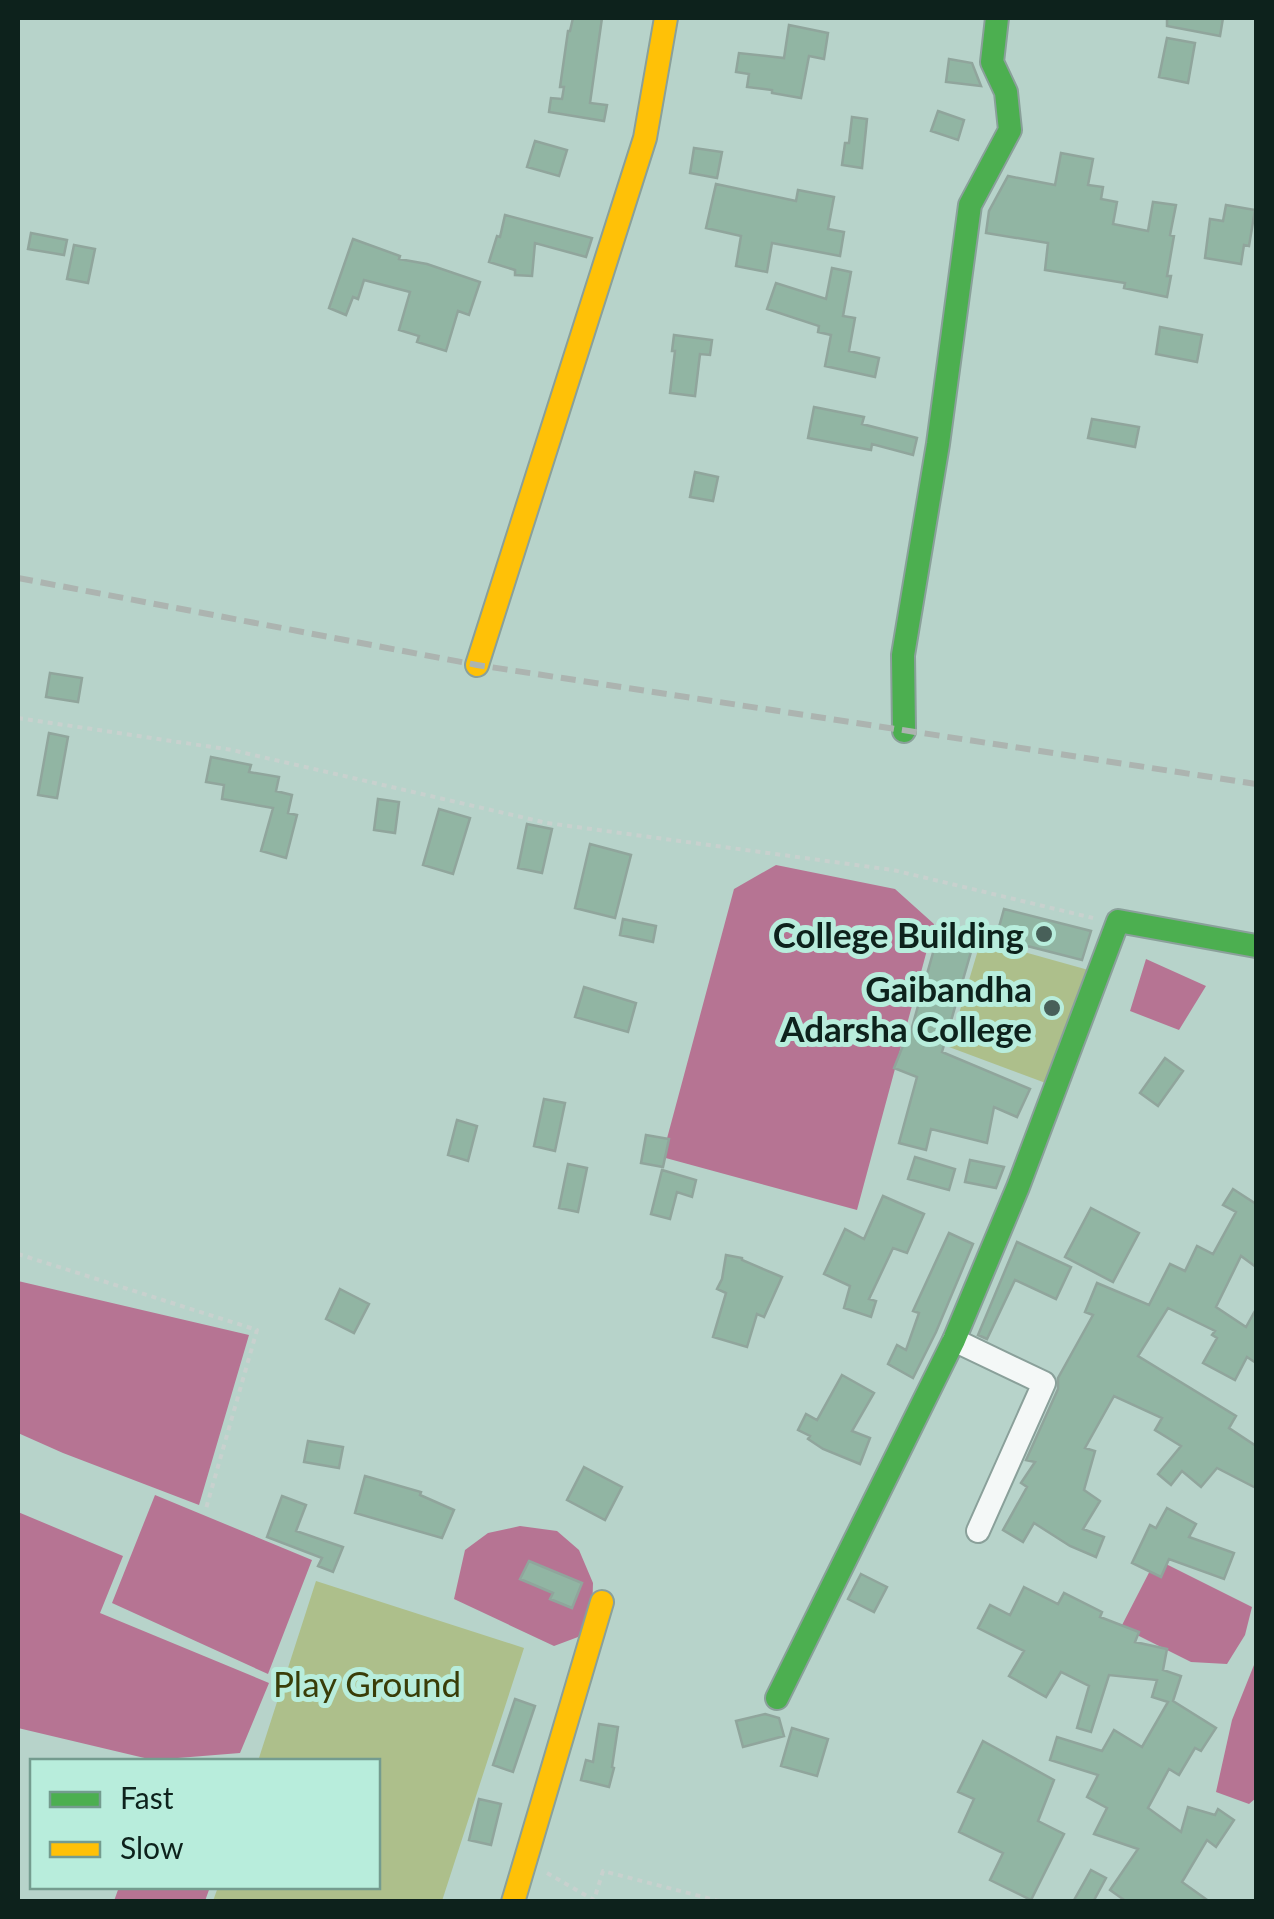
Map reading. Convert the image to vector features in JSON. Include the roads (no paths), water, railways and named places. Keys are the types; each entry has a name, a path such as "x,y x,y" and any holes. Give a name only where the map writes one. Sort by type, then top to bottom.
{"street":[{"path":"476,665 645,138 666,18"},
{"path":"904,731 904,655 938,444 970,205 1010,130 1006,92 992,62 997,18"},
{"path":"776,1698 954,1340 1018,1187 1118,921 1256,946"},
{"path":"954,1340 1044,1383 978,1531"},
{"path":"513,1902 602,1602"}],"railway":[{"path":"18,578 477,665 1256,784"}],"place":[{"name":"College Building","path":"1044,934"},
{"name":"Gaibandha Adarsha College","path":"1052,1008"}],"park label":[{"name":"Play Ground","path":"367,1683"}]}
